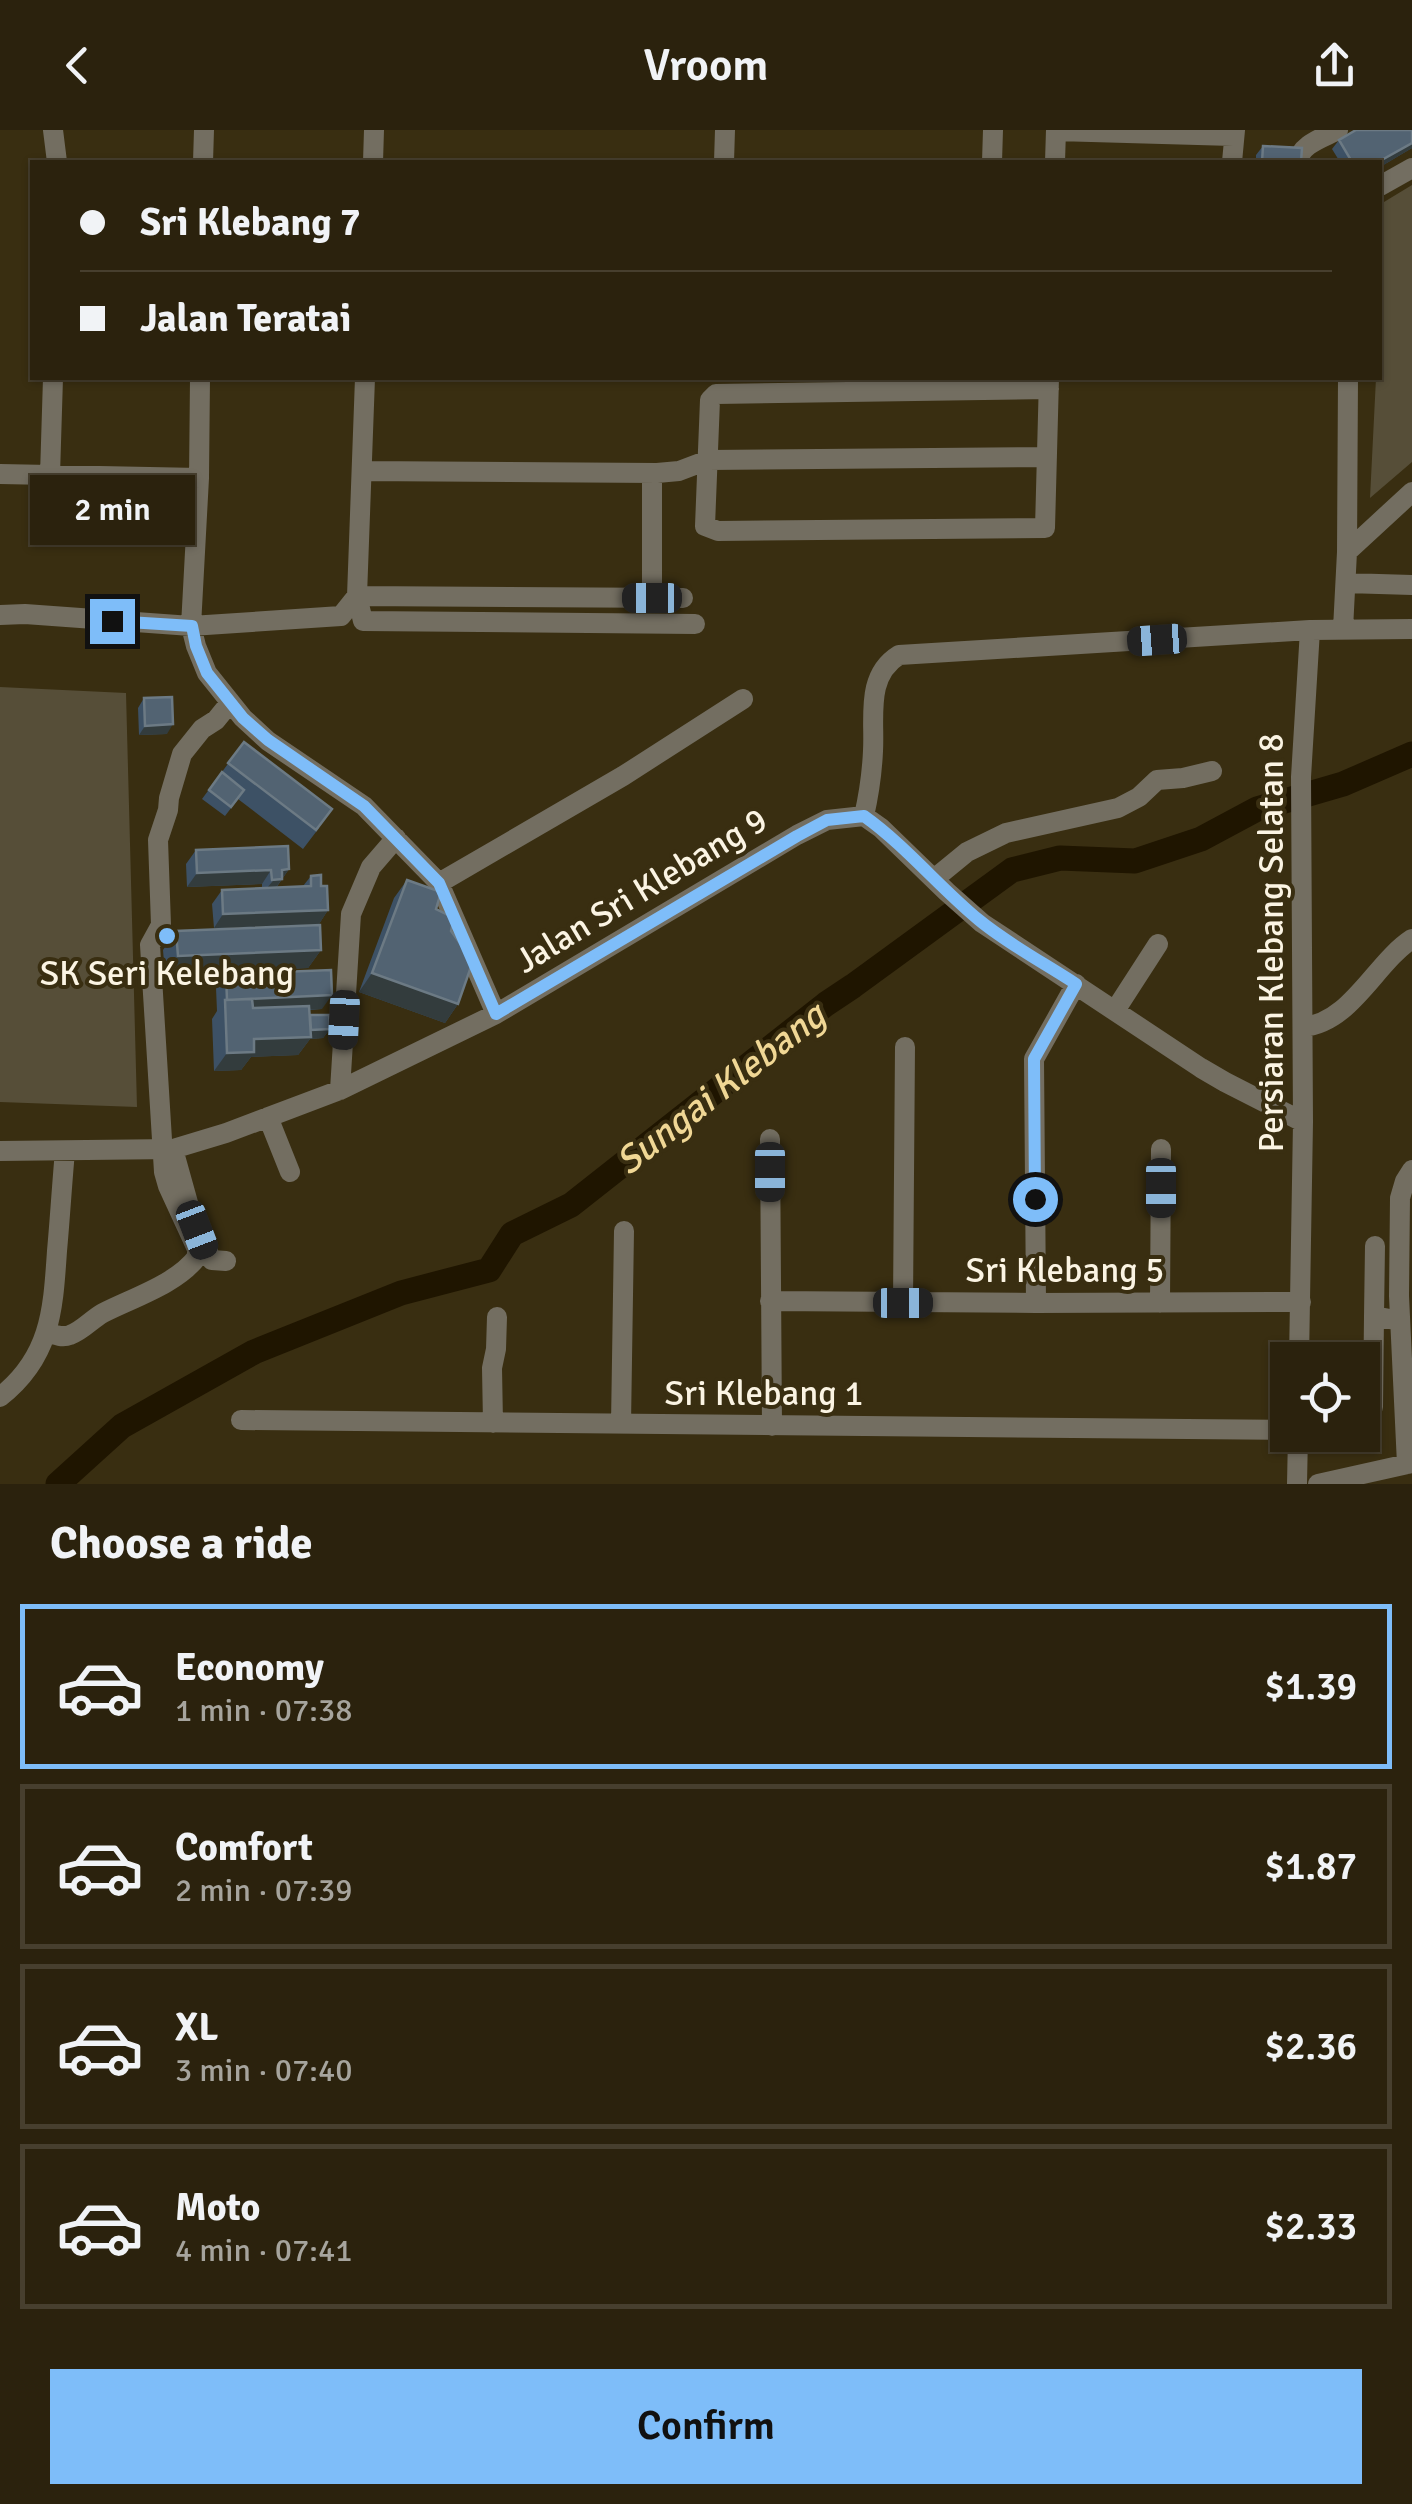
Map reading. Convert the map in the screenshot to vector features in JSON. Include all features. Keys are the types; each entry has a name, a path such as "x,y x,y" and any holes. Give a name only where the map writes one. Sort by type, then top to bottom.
{"street":[{"path":"53,130 57,160"},
{"path":"203,160 204,130"},
{"path":"373,160 374,130"},
{"path":"724,160 725,130"},
{"path":"992,160 993,130"},
{"path":"1055,160 1056,130 1234,133 1232,160"},
{"path":"1298,160 1304,149 1338,130"},
{"path":"1382,185 1412,168"},
{"path":"50,475 53,380"},
{"path":"200,380 192,626 207,673 230,704 268,740 364,806 439,883 496,1014"},
{"path":"366,380 357,596 364,621 695,624"},
{"path":"1343,629 1348,380"},
{"path":"1049,383 1046,528 718,532 705,526 710,400 716,394 1049,383"},
{"path":"362,471 652,473 679,471 708,460 1047,457"},
{"path":"652,473 652,598"},
{"path":"0,474 199,478"},
{"path":"1347,552 1412,492"},
{"path":"1346,583 1412,585"},
{"path":"357,596 683,598"},
{"path":"0,615 192,626 341,616 357,596"},
{"path":"1304,1122 1225,1082 982,923 864,816 870,792 874,691 881,673 899,654 1310,630 1412,630"},
{"name":"Persiaran Klebang Selatan 8","path":"1300,1342 1304,1122 1301,777 1310,630"},
{"path":"439,883 623,776 743,699"},
{"path":"47,1332 63,1336 76,1332 196,1260 197,1249 165,1178 167,1150 150,948 161,925 158,840 184,749 230,704"},
{"path":"940,886 967,852 1006,833 1118,808 1139,797 1157,780 1212,772"},
{"name":"Jalan Sri Klebang 9","path":"0,1151 167,1150 340,1090 496,1014 827,820 864,816"},
{"path":"340,1090 351,914 371,867 396,838"},
{"path":"1303,1027 1328,1018 1346,1004 1412,939"},
{"path":"1116,1010 1158,944"},
{"path":"1036,1303 1034,1059 1076,984"},
{"path":"903,1303 905,1047"},
{"path":"268,1117 290,1172"},
{"path":"770,1140 772,1426"},
{"path":"1160,1303 1161,1149"},
{"path":"167,1150 205,1250 212,1260 226,1261"},
{"path":"0,1396 28,1368 47,1332 54,1300 65,1151"},
{"path":"1318,1484 1410,1463 1400,1321 1400,1198 1404,1181 1412,1170"},
{"path":"621,1424 624,1231"},
{"path":"1374,1342 1375,1246"},
{"name":"Sri Klebang 5","path":"770,1301 1301,1302"},
{"path":"1374,1316 1400,1321"},
{"path":"494,1423 492,1368 497,1317"},
{"name":"Sri Klebang 1","path":"240,1420 1270,1430"},
{"path":"1298,1452 1298,1484"}],"shaded area":[{"path":"1412,185 1412,462 1370,498 1376,380 1382,380 1384,202"},
{"path":"0,687 126,693 137,1107 0,1102"}],"building":[{"path":"1356,130 1412,130 1412,143 1382,160 1351,160 1339,140"},
{"path":"1263,146 1302,148 1301,160 1262,160"},
{"path":"172,697 173,724 145,726 144,698"},
{"path":"244,742 332,809 316,830 228,763"},
{"path":"222,772 244,790 231,807 209,790"},
{"path":"288,846 289,869 282,870 282,879 272,880 271,870 197,873 196,850"},
{"path":"321,875 321,886 327,886 328,910 223,914 222,890 311,886 311,876"},
{"path":"407,880 441,892 436,909 454,918 451,931 473,961 458,1004 372,973"},
{"path":"320,925 321,950 178,956 176,931"},
{"path":"331,970 332,995 227,1000 226,974"},
{"path":"252,999 253,1008 309,1006 311,1037 254,1039 254,1052 227,1053 225,1000"},
{"path":"310,1015 329,1015 330,1029 311,1030"}],"waterway":[{"name":"Sungai Klebang","path":"58,1484 122,1426 254,1352 401,1293 489,1270 512,1234 571,1205 826,1004 1012,870 1060,858 1135,861 1201,839 1257,809 1343,784 1412,754"}],"place":[{"name":"SK Seri Kelebang","path":"167,936"}],"route":[{"path":"112,621 192,626 207,673 243,718 268,740 364,806 439,883 496,1014 797,836 827,820 864,816 982,923 1076,984 1034,1059 1035,1199"}]}
